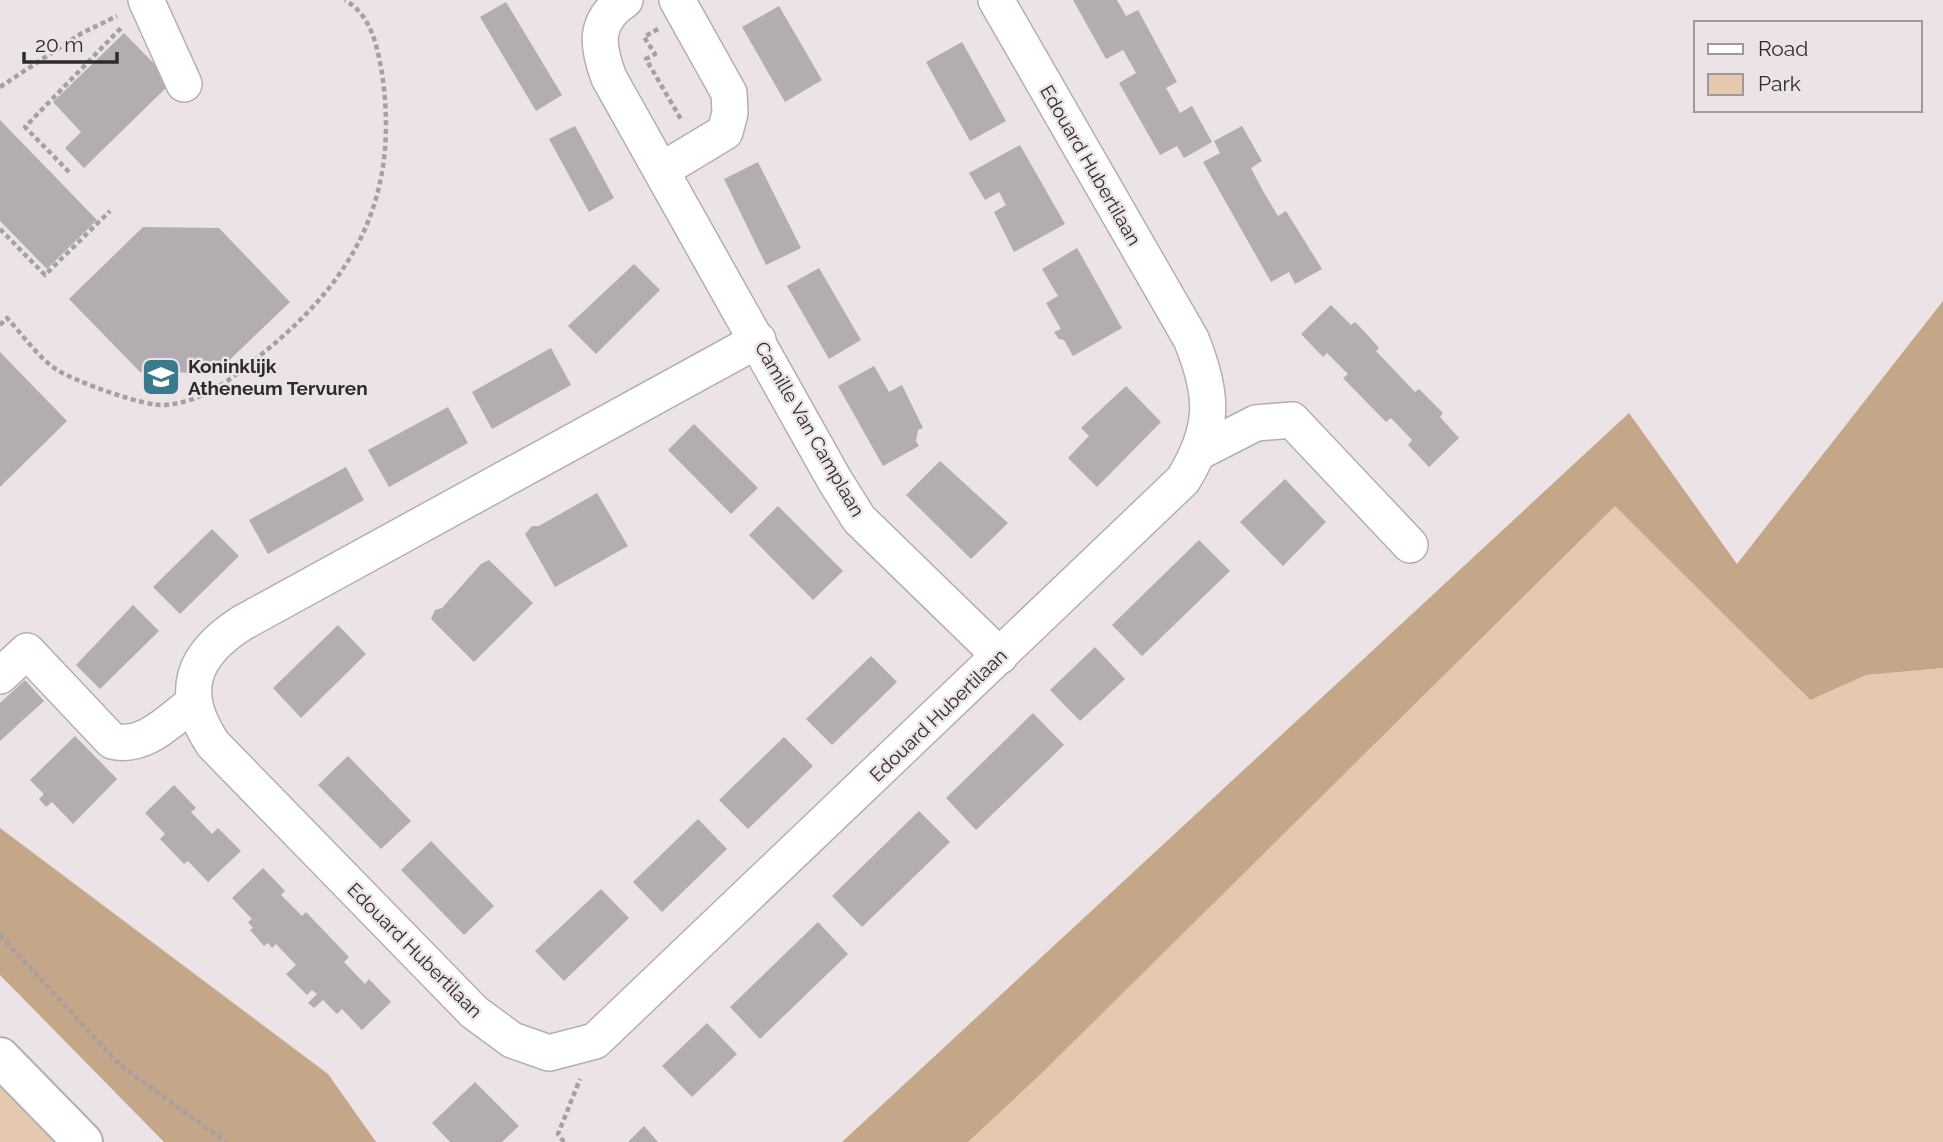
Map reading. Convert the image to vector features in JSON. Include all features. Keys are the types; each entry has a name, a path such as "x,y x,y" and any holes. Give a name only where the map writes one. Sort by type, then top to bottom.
{"main road":[{"path":"0,1057 83,1142"}],"street":[{"name":"Camille Van Camplaan","path":"625,0 610,9 600,31 599,51 609,78 859,519 1000,656"},
{"name":"Edouard Hubertilaan","path":"193,703 201,726 213,744 474,1012 512,1040 549,1053 595,1041 1183,480 1201,451 1208,395 1203,368 1191,340 996,0"},
{"path":"147,3 184,84"},
{"path":"662,170 725,132 730,113 729,93 681,6"},
{"path":"0,676 27,651 112,741 126,744 138,742 193,703 193,681 201,660 220,637 758,340"},
{"path":"1201,451 1256,423 1292,420 1410,545"}],"path":[{"path":"0,325 7,318 58,371 144,403 163,405 187,401 212,391 239,373 300,320 321,300 354,252 378,197 383,168 385,103 378,46 362,14 345,0"},
{"path":"0,87 82,33 147,3"},
{"path":"681,6 644,37 655,54 646,59 699,149"},
{"path":"69,172 25,127 122,28 114,17"},
{"path":"0,229 45,275 110,211"},
{"path":"0,935 120,1065 226,1142"},
{"path":"564,1142 558,1133 595,1041"}],"green space":[{"path":"1615,505 1809,700 1866,675 1943,668 1943,1142 968,1142 1042,1073"},
{"path":"0,1083 58,1142 0,1142"}],"shaded area":[{"path":"1943,301 1943,668 1866,675 1810,700 1615,506 1042,1073 968,1142 842,1142 1629,413 1737,564"},
{"path":"0,828 328,1074 376,1142 164,1142 0,975"}],"building":[{"path":"1073,0 1117,0 1126,16 1138,10 1177,82 1166,88 1180,113 1192,106 1212,142 1184,158 1177,146 1160,155 1119,83 1136,73 1130,62 1123,50 1106,59"},
{"path":"506,2 562,95 536,111 480,17"},
{"path":"779,6 822,80 785,102 742,27"},
{"path":"124,33 172,82 84,168 65,148 81,132 53,102"},
{"path":"962,42 1006,121 970,141 926,62"},
{"path":"0,120 97,220 47,269 0,221"},
{"path":"575,126 614,198 589,212 549,139"},
{"path":"1242,126 1262,161 1251,168 1263,191 1278,216 1286,211 1322,269 1295,284 1289,272 1271,282 1203,162 1220,153 1214,141"},
{"path":"1020,145 1065,224 1014,252 994,212 1006,205 999,192 985,200 969,173"},
{"path":"758,162 801,248 766,265 724,179"},
{"path":"143,227 219,228 290,302 216,373 140,372 69,299"},
{"path":"1077,248 1122,328 1073,356 1064,340 1059,339 1054,332 1061,329 1046,303 1058,296 1042,269"},
{"path":"634,264 660,290 596,354 568,326"},
{"path":"819,268 861,340 829,359 787,286"},
{"path":"1331,305 1351,325 1355,322 1379,348 1376,351 1415,392 1419,389 1443,413 1440,417 1459,438 1429,467 1408,445 1412,440 1391,418 1386,422 1343,378 1348,374 1327,353 1323,357 1301,334"},
{"path":"551,348 571,385 492,429 472,392"},
{"path":"0,352 67,421 0,487"},
{"path":"874,366 889,392 902,385 923,428 918,430 916,441 919,446 883,466 838,386"},
{"path":"1126,386 1161,422 1097,487 1068,458 1089,436 1081,428"},
{"path":"448,407 468,443 389,487 368,450"},
{"path":"694,424 758,488 731,514 668,450"},
{"path":"940,461 1008,523 971,559 906,495"},
{"path":"346,467 364,500 268,554 249,520"},
{"path":"1285,479 1326,522 1283,566 1240,522"},
{"path":"597,493 628,546 555,587 525,534 532,526 539,526"},
{"path":"778,506 843,571 813,600 749,535"},
{"path":"212,529 239,556 180,614 153,587"},
{"path":"1199,540 1230,571 1142,656 1112,625"},
{"path":"489,560 533,603 474,662 431,619 435,610 442,608 481,564"},
{"path":"133,605 159,631 100,689 76,665"},
{"path":"338,625 366,654 301,718 273,688"},
{"path":"1095,647 1125,679 1080,721 1050,690"},
{"path":"871,656 897,682 832,745 806,719"},
{"path":"25,680 44,701 0,741 0,703"},
{"path":"1033,713 1064,745 976,830 946,798"},
{"path":"75,736 117,779 73,824 52,802 46,807 39,799 44,794 30,780"},
{"path":"784,737 813,766 748,829 719,800"},
{"path":"348,756 411,821 381,849 318,785"},
{"path":"174,785 196,808 191,812 212,834 218,828 241,851 208,882 188,861 184,864 160,839 165,834 145,813"},
{"path":"919,811 950,842 862,927 832,896"},
{"path":"698,819 727,849 662,912 633,882"},
{"path":"431,841 494,906 464,935 401,870"},
{"path":"263,868 285,891 281,895 302,916 306,912 349,957 344,962 365,984 369,979 391,1002 362,1030 342,1009 337,1014 323,1000 314,1008 308,1003 317,994 312,990 307,995 286,974 296,965 276,944 272,948 268,943 264,946 250,930 253,928 248,922 252,919 232,898"},
{"path":"601,889 629,918 564,981 535,951"},
{"path":"818,922 848,954 760,1039 730,1007"},
{"path":"707,1023 737,1054 692,1097 662,1066"},
{"path":"475,1082 519,1126 502,1142 450,1142 432,1123"},
{"path":"644,1126 658,1142 628,1142"}],"place":[{"name":"Koninklijk Atheneum Tervuren","path":"161,377"}]}
